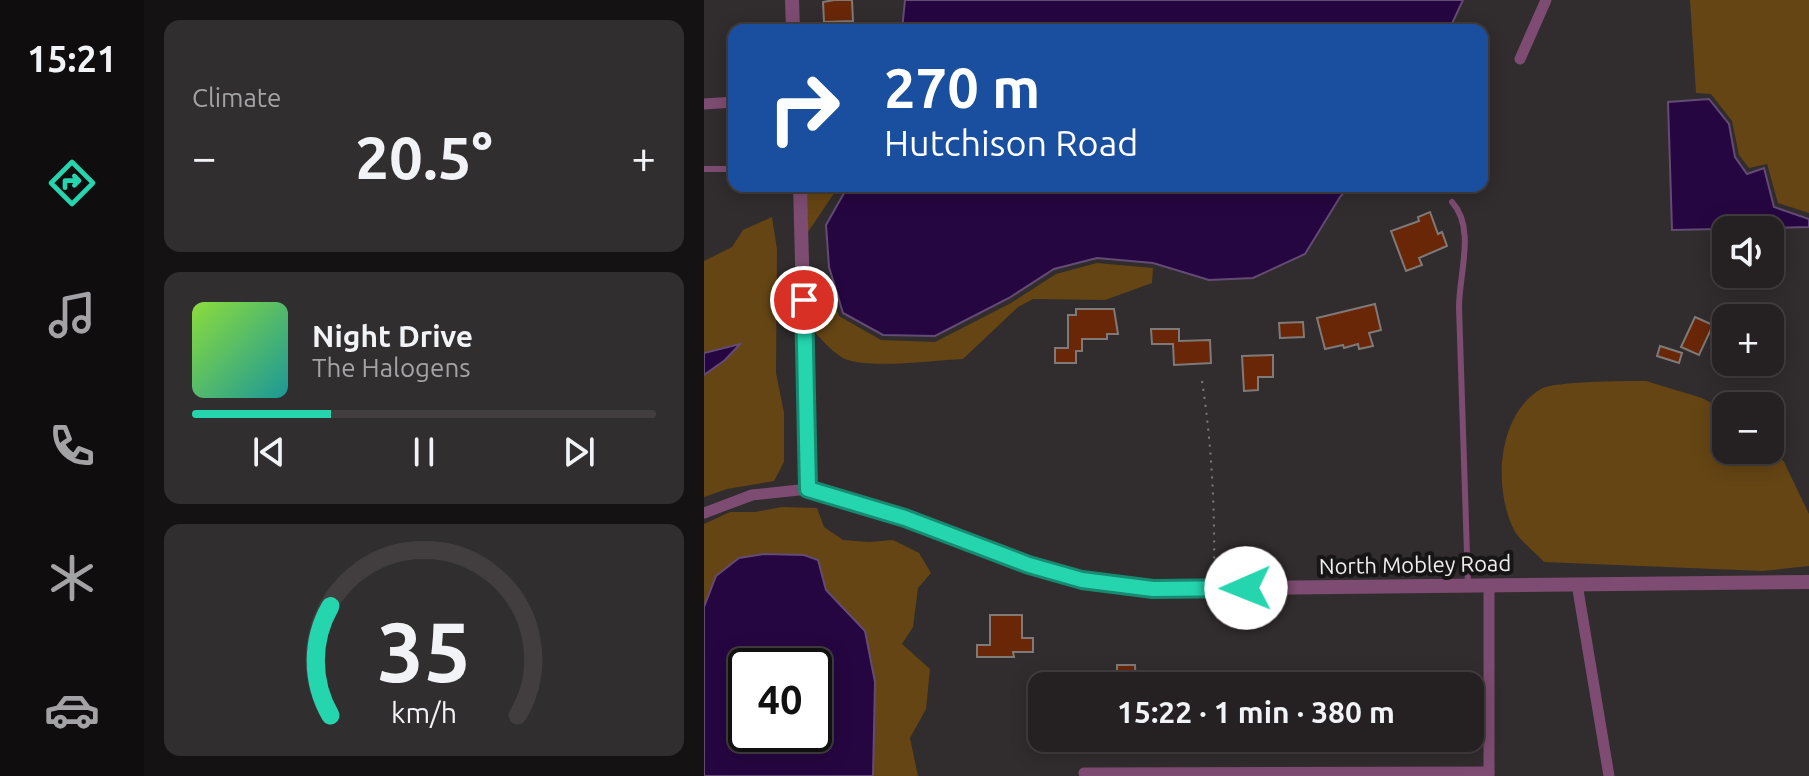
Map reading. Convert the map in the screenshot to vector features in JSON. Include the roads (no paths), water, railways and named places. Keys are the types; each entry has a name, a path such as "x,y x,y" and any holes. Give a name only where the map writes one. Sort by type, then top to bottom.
{"street":[{"path":"792,0 793,24"},
{"path":"1520,59 1546,0"},
{"path":"704,104 728,102"},
{"path":"800,192 808,489"},
{"name":"North Mobley Road","path":"704,513 752,495 808,489 905,518 1029,565 1082,580 1153,589 1809,582"},
{"path":"1577,584 1609,776"},
{"path":"1084,773 1489,774 1489,585"}],"lane":[{"path":"704,169 728,169"},
{"path":"1452,202 1462,213 1464,250 1459,307 1468,585"}]}
